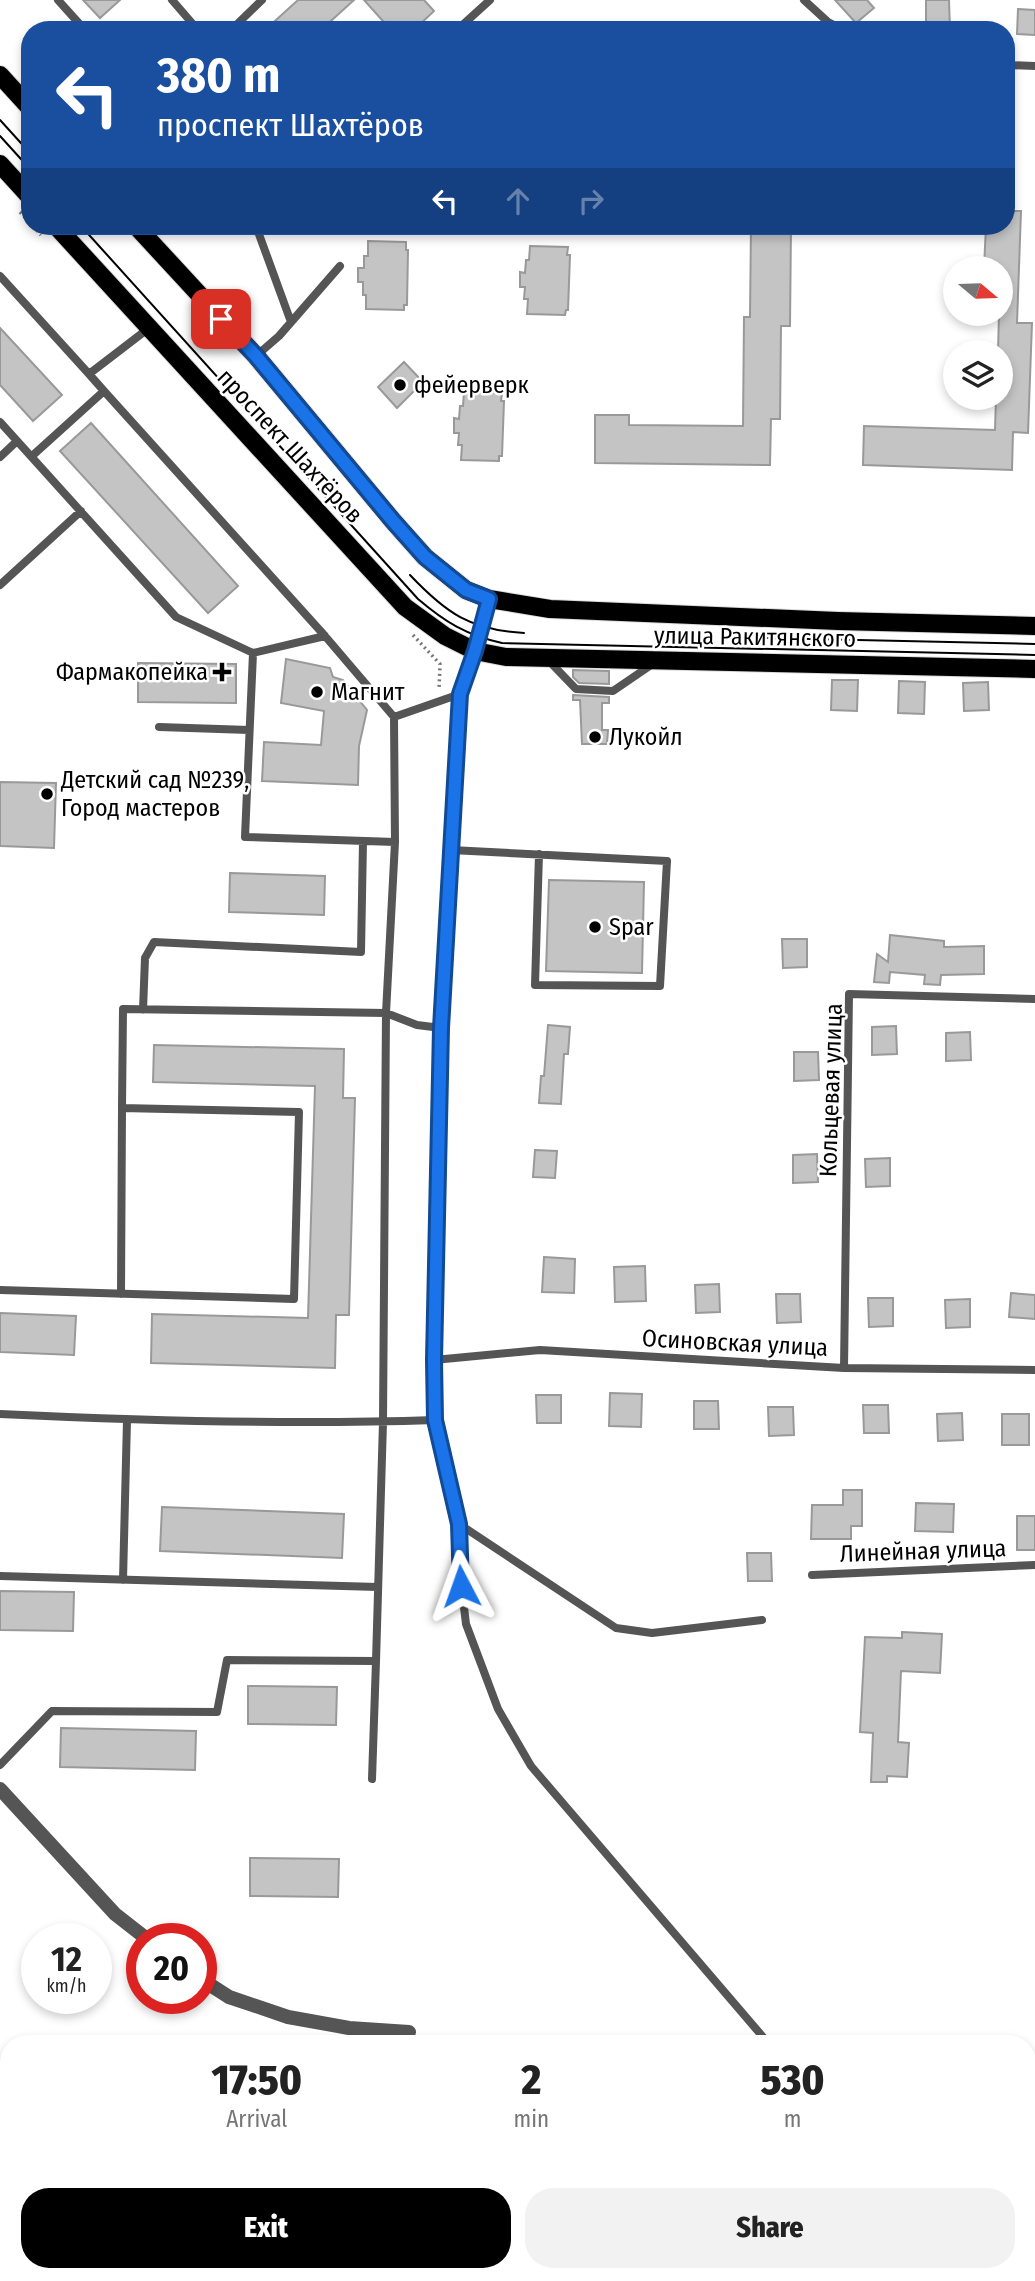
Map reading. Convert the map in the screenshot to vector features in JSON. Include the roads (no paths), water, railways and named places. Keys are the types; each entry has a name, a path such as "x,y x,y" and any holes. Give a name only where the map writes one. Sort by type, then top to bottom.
{"main road":[{"path":"0,75 21,98"},
{"path":"0,164 21,187"},
{"name":"проспект Шахтёров","path":"64,235 405,607 445,636 475,651"},
{"name":"проспект Шахтёров","path":"144,235 256,356 425,557 466,590 489,599 550,609"},
{"name":"улица Ракитянского","path":"550,609 1035,626"},
{"name":"улица Ракитянского","path":"475,651 506,657 1035,669"}],"street":[{"path":"435,1420 441,1028 460,694 489,599"},
{"path":"0,1789 115,1914 127,1923"},
{"path":"217,1989 229,1997 288,2017 349,2028 409,2032"}],"lane":[{"path":"58,0 77,21"},
{"path":"173,0 190,21"},
{"path":"240,21 262,0"},
{"path":"467,21 489,0"},
{"path":"804,0 827,21"},
{"path":"1015,65 1035,66"},
{"path":"259,235 291,322"},
{"path":"256,356 279,336 340,266"},
{"path":"0,276 325,636 394,717 395,842 386,1013 383,1422 372,1779"},
{"path":"89,374 149,328"},
{"path":"32,456 104,391"},
{"path":"0,422 176,617 253,653 325,636"},
{"path":"0,457 18,441"},
{"path":"0,585 81,511"},
{"path":"253,653 244,837 395,842"},
{"path":"546,658 576,690 613,691 661,659"},
{"path":"394,717 460,694"},
{"path":"159,727 249,730"},
{"path":"143,1010 145,958 155,942 361,952 363,841"},
{"path":"451,850 539,854 667,861 660,986 535,985 539,854"},
{"name":"Кольцевая улица","path":"844,1368 849,994 1035,999"},
{"path":"121,1294 123,1009 386,1013 416,1025 441,1028"},
{"path":"0,1290 294,1298 299,1112 122,1108"},
{"name":"Осиновская улица","path":"434,1360 540,1350 844,1368 1035,1370"},
{"path":"0,1414 127,1420 435,1420 459,1524 459,1566 466,1624 498,1709 531,1766 761,2035"},
{"path":"123,1580 127,1420"},
{"path":"459,1524 616,1628 652,1633 762,1620"},
{"name":"Линейная улица","path":"812,1575 1035,1565"},
{"path":"0,1576 378,1587"},
{"path":"0,1765 52,1711 217,1712 227,1660 376,1661"}],"tram line":[{"path":"0,120 21,143"},
{"path":"0,136 21,159"},
{"path":"89,235 418,599 467,632 502,643 1035,655"},
{"path":"410,575 435,600 460,617 488,628 524,633"},
{"path":"766,638 1035,644"}],"place":[{"name":"фейерверк","path":"400,385"},
{"name":"Фармакопейка","path":"222,672"},
{"name":"Магнит","path":"317,692"},
{"name":"Лукойл","path":"595,737"},
{"name":"Детский сад №239, Город мастеров","path":"47,794"},
{"name":"Spar","path":"595,927"}]}
